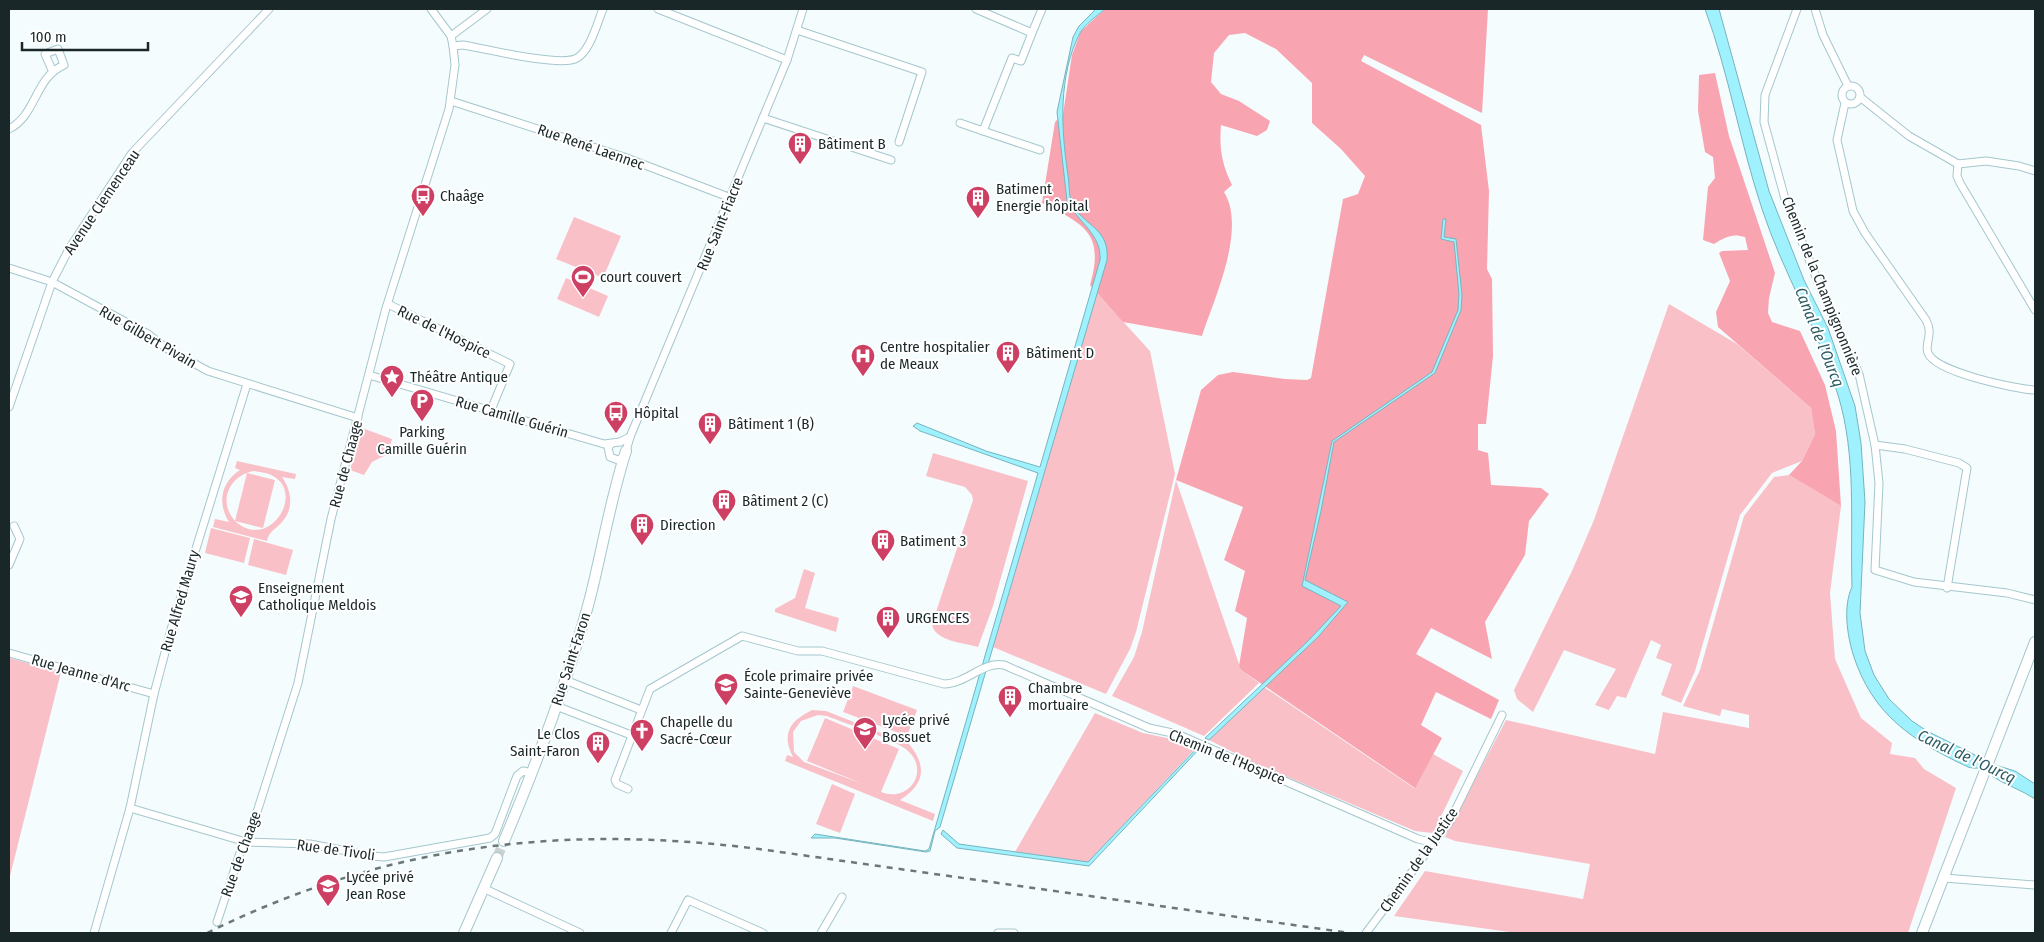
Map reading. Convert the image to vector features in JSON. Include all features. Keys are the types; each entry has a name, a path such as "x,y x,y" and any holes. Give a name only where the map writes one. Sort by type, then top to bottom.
{"street":[{"name":"Avenue Clemenceau","path":"9,407 52,282 69,248 132,154 269,9"},
{"name":"Rue de Chaage","path":"217,922 242,847 246,842 298,683 331,519 388,304 450,100 455,65 451,36 431,9"},
{"path":"451,36 487,9"},
{"path":"453,46 463,45 558,61 576,59 586,48 603,9"},
{"path":"658,9 787,60"},
{"name":"Rue Saint-Fiacre","path":"623,450 731,198 787,60 803,9"},
{"path":"976,9 1032,33"},
{"path":"983,130 1012,58 1021,61 1042,9"},
{"name":"Chemin de la Champignonnière","path":"1797,9 1765,95 1764,122 1785,198 1824,297 1859,374 1875,445 1879,483 1875,570 1914,582 1947,588"},
{"path":"1816,9 1824,35 1848,86"},
{"path":"796,30 922,72 899,142"},
{"path":"9,129 19,124 52,70"},
{"path":"1848,86 1856,87 1860,97 1909,136 1958,164 1986,161 2019,166 2035,171"},
{"path":"1848,86 1842,92 1842,99 1845,103 1837,140 1853,211 1865,233 1926,320 1930,331 1926,350 1933,361 1983,380 2035,390"},
{"path":"1845,103 1854,104 1860,97"},
{"name":"Rue René Laennec","path":"450,100 624,157 731,198"},
{"path":"763,118 891,160"},
{"path":"960,124 1040,150"},
{"path":"1958,164 1957,176 1960,183 2035,310"},
{"name":"Rue Gilbert Pivain","path":"9,268 52,282 148,334 166,348 208,371 247,384"},
{"name":"Rue de l'Hospice","path":"388,304 510,364 491,410"},
{"name":"Rue Camille Guérin","path":"369,375 598,442 611,444"},
{"path":"247,384 358,418"},
{"name":"Rue Alfred Maury","path":"94,933 130,808 154,694 177,605 247,384"},
{"path":"598,442 613,460 619,471"},
{"path":"607,452 611,444 623,450 618,460 613,460"},
{"path":"1875,445 1914,451 1959,463 1967,468 1947,588 2007,594 2035,600"},
{"name":"Rue Saint-Faron","path":"504,841 532,773 565,680 589,601 623,450"},
{"path":"9,565 20,539 14,526"},
{"name":"Chemin de l'Hospice","path":"641,710 650,689 742,636 798,651 822,651 944,684 962,681 991,666 1004,664 1149,728 1176,734 1418,839 1434,843"},
{"path":"1922,933 2035,642"},
{"name":"Rue Jeanne d'Arc","path":"9,653 154,694"},
{"path":"565,680 641,710 615,780 617,784 628,789"},
{"path":"556,706 632,735"},
{"name":"Chemin de la Justice","path":"1366,933 1450,821 1502,715"},
{"name":"Rue de Tivoli","path":"130,808 246,842 310,844 384,857 486,839 495,834 519,773 523,771 532,773"},
{"path":"464,933 497,858"},
{"path":"1944,878 2035,886"},
{"path":"483,888 580,933"},
{"path":"822,933 842,897"},
{"path":"671,933 688,900 763,933"},
{"path":"998,933 1014,933"}],"shaded area":[{"path":"1105,9 1488,9 1482,113 1364,55 1361,61 1481,125 1489,191 1487,269 1492,279 1493,356 1486,424 1478,424 1478,450 1488,453 1491,485 1541,488 1549,494 1529,521 1525,555 1485,622 1492,659 1431,628 1416,654 1499,700 1491,719 1436,692 1421,725 1442,738 1415,788 1241,670 1239,666 1247,618 1235,611 1245,571 1224,560 1243,507 1176,480 1201,390 1218,375 1233,372 1285,379 1307,380 1311,378 1343,199 1358,194 1365,176 1341,149 1312,123 1312,83 1276,49 1245,33 1229,35 1214,53 1211,82 1221,94 1239,101 1270,121 1267,130 1257,136 1221,125 1220,142 1222,156 1232,185 1224,192 1230,207 1232,225 1226,264 1202,336 1123,322 1090,285 1095,253 1087,232 1080,224 1042,203 1055,122 1063,114 1072,55 1081,31"},
{"path":"1715,73 1729,136 1775,273 1769,298 1768,313 1772,322 1800,331 1825,385 1836,431 1841,506 1789,475 1802,461 1815,434 1811,408 1718,327 1716,312 1730,281 1719,253 1722,251 1748,250 1745,237 1736,235 1729,236 1714,244 1703,240 1708,187 1715,178 1713,157 1705,152 1698,111 1699,75"},
{"path":"574,217 621,236 603,278 556,259"},
{"name":"court couvert","path":"566,278 608,296 599,317 557,299"},
{"path":"1097,293 1150,351 1175,474 1136,632 1130,649 1106,694 993,647"},
{"path":"1669,304 1737,344 1811,408 1815,434 1802,461 1772,473 1740,515 1695,671 1681,703 1661,695 1672,664 1656,658 1661,645 1651,640 1626,698 1617,696 1609,710 1595,705 1616,669 1564,650 1533,712 1517,699 1514,690 1572,571 1594,520"},
{"path":"362,428 392,439 388,454 372,462 364,475 350,470"},
{"path":"933,453 1028,481 993,606 978,647 944,638 934,630 932,624 973,500 972,495 965,487 926,476"},
{"path":"237,461 296,474 295,479 282,477 290,494 290,506 286,517 271,533 267,541 213,527 215,519 229,522 225,515 222,500 225,487 240,470 235,468","holes":["254,471 273,476 282,484 286,495 279,517 270,525 260,530 247,529 235,521 227,505 227,497 233,483 246,473"]},
{"path":"247,473 275,480 263,528 235,521"},
{"path":"1789,475 1841,506 1830,593 1835,659 1861,718 1892,743 1890,754 1915,758 1924,769 1956,788 1908,933 1517,933 1394,916 1425,871 1583,899 1590,864 1455,841 1445,837 1506,720 1655,754 1663,712 1749,728 1749,715 1722,709 1720,716 1683,706 1700,670 1744,516 1774,477"},
{"path":"1176,480 1241,670 1259,683 1204,736 1112,696 1134,657 1142,632"},
{"path":"211,528 250,538 244,563 205,553"},
{"path":"254,539 293,550 286,575 248,565"},
{"path":"804,569 815,573 805,608 839,618 836,632 775,612 775,609 795,598"},
{"path":"9,658 61,672 9,880"},
{"path":"853,686 917,710 907,736 843,712"},
{"path":"1264,687 1414,788 1433,754 1463,771 1433,833 1415,831 1252,762 1209,740"},
{"path":"812,710 826,711 909,744 919,760 921,775 914,788 900,800 935,814 933,821 785,761 787,755 793,757 788,741 790,729 793,723","holes":["818,715 827,716 882,737 908,751 917,767 917,776 908,789 900,793 881,792 899,749 825,718 807,761 863,784 804,762 794,752 793,732 801,721"]},
{"path":"1095,713 1143,733 1172,739 1196,748 1088,862 1015,852"},
{"path":"832,784 855,794 840,833 816,824"}],"water":[{"path":"1096,9 1105,9 1082,30 1073,49 1065,85 1063,121 1071,201 1081,216 1100,233 1107,249 1107,260 940,827 935,831 930,851 926,852 835,838 811,838 815,834 925,851 929,849 1038,473 920,431 913,426 917,423 986,451 1040,467 1100,260 1100,251 1097,243 1067,201 1057,112 1073,37 1079,26"},
{"name":"Canal de l'Ourcq","path":"1705,9 1719,9 1769,191 1804,280 1828,328 1855,406 1861,443 1865,502 1860,613 1865,651 1874,675 1889,699 1912,721 1927,731 1975,755 1982,761 2015,771 2035,784 2035,799 1992,776 1987,770 1968,767 1912,736 1883,710 1871,694 1861,675 1853,654 1847,620 1849,595 1852,587 1851,491 1848,442 1844,418 1821,348 1780,256 1762,209 1721,58"},
{"path":"1443,219 1446,219 1444,237 1456,239 1462,295 1461,310 1435,373 1334,442 1305,580 1348,602 1318,637 1209,740 1205,738 1307,642 1341,606 1302,586 1332,441 1432,372 1458,310 1459,294 1454,242 1441,239"},
{"path":"1200,745 1202,746 1089,866 957,848 941,834 943,830 959,844 1088,862"}],"tunnel":[{"path":"497,858 504,841"}],"railway":[{"path":"207,933 274,903 341,879 409,861 477,848 545,841 615,839 686,842 759,849 1350,933"}],"place":[{"name":"Bâtiment B","path":"800,165"},
{"name":"Chaâge","path":"423,217"},
{"name":"Batiment Energie hôpital","path":"978,219"},
{"name":"court couvert","path":"583,298"},
{"name":"Bâtiment D","path":"1008,374"},
{"name":"Centre hospitalier de Meaux","path":"863,377"},
{"name":"Théâtre Antique","path":"392,398"},
{"name":"Parking Camille Guérin","path":"422,422"},
{"name":"Hôpital","path":"616,434"},
{"name":"Bâtiment 1 (B)","path":"710,445"},
{"name":"Bâtiment 2 (C)","path":"724,522"},
{"name":"Direction","path":"642,546"},
{"name":"Batiment 3","path":"883,562"},
{"name":"Enseignement Catholique Meldois","path":"241,618"},
{"name":"URGENCES","path":"888,639"},
{"name":"École primaire privée Sainte-Geneviève","path":"726,706"},
{"name":"Chambre mortuaire","path":"1010,718"},
{"name":"Lycée privé Bossuet","path":"865,750"},
{"name":"Chapelle du Sacré-Cœur","path":"642,752"},
{"name":"Le Clos Saint-Faron","path":"598,764"},
{"name":"Lycée privé Jean Rose","path":"328,907"}]}
